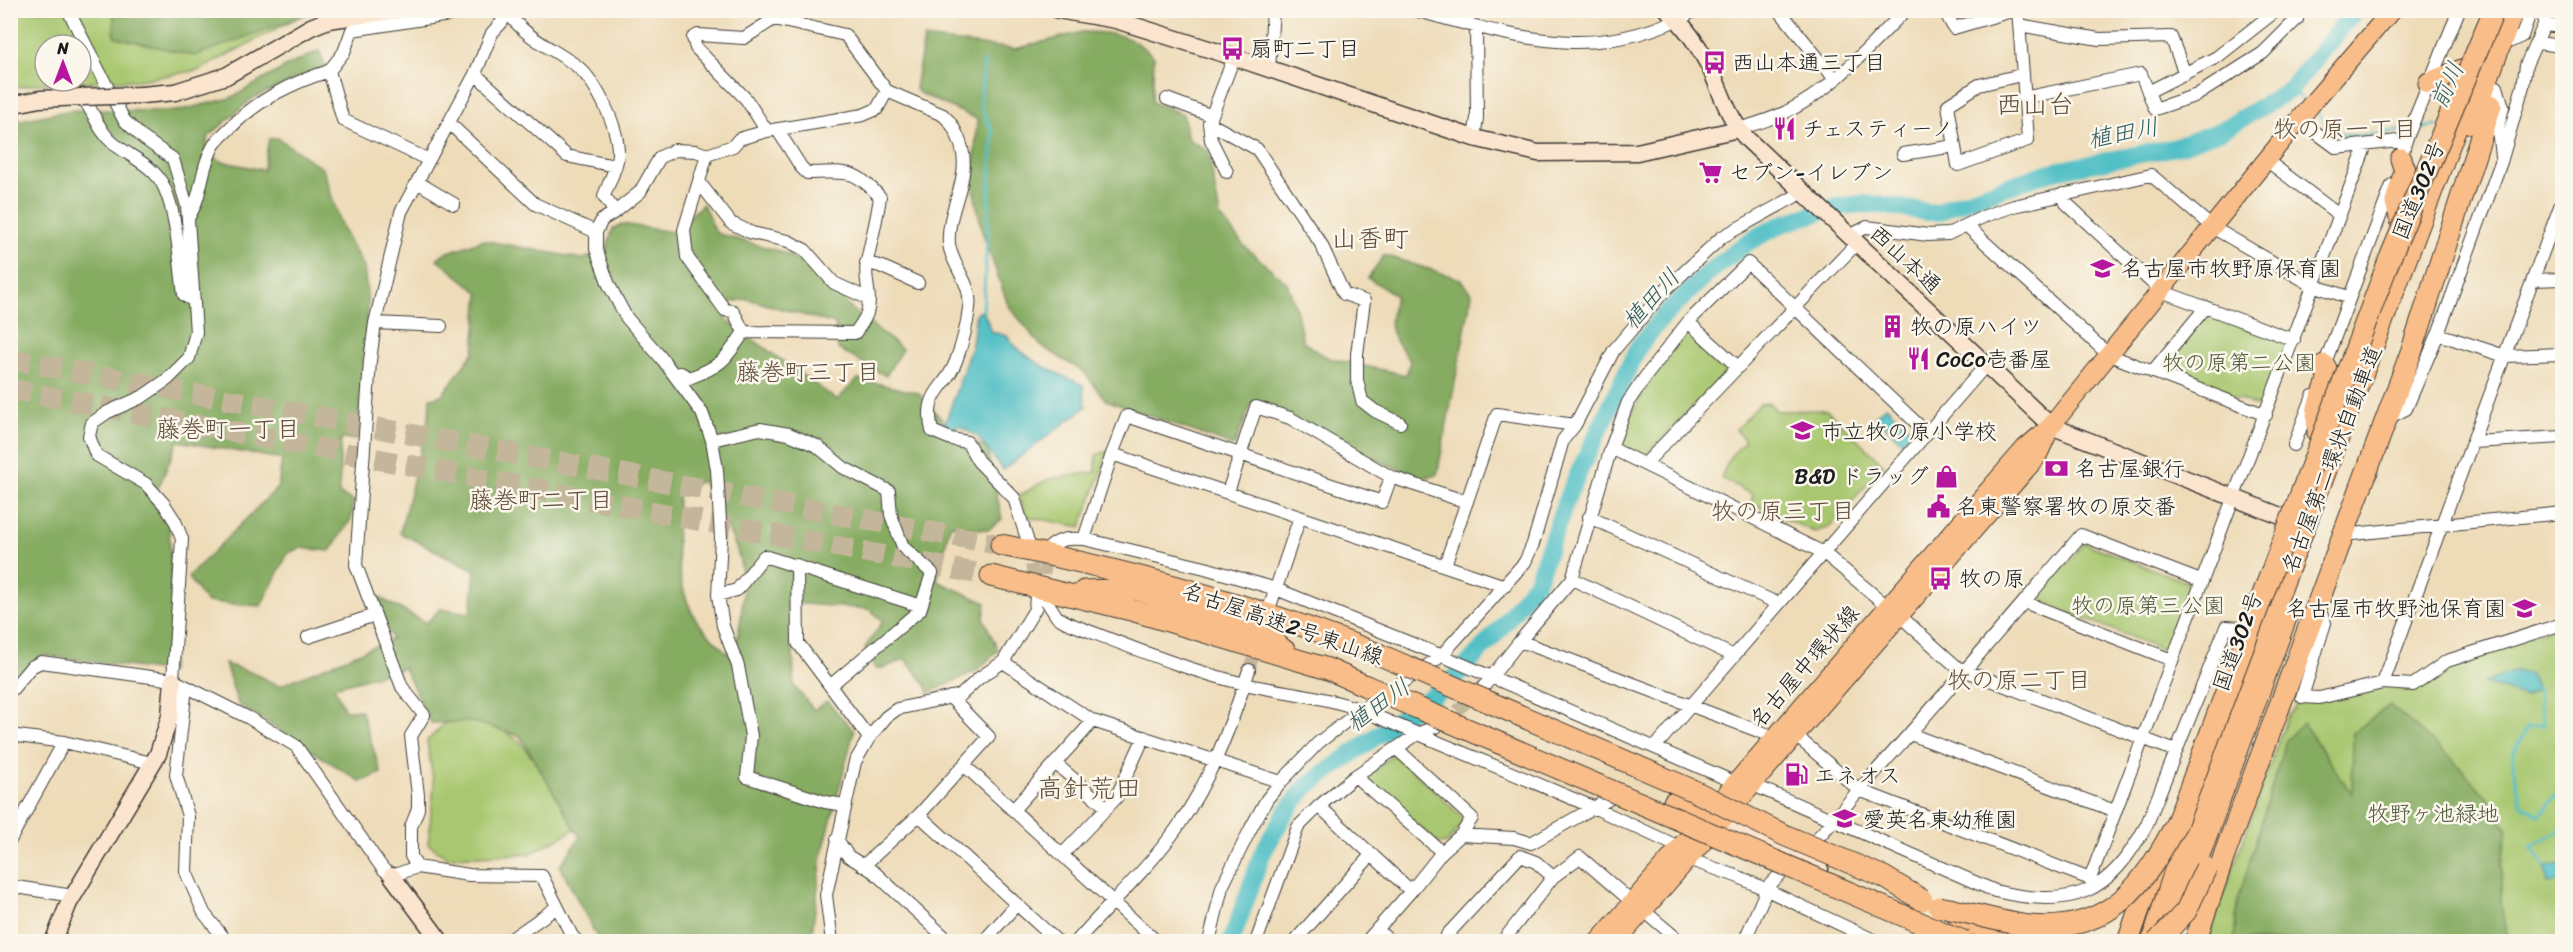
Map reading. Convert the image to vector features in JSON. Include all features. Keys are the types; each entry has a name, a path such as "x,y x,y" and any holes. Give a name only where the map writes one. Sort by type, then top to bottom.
{"highway":[{"path":"1930,903 2030,926 2076,922 2111,908 2131,893 2155,863 2177,822 2390,258 2492,10"},
{"name":"国道302号","path":"2128,942 2165,834 2283,517 2492,10"},
{"name":"名古屋第二環状自動車道","path":"2169,942 2274,630 2500,10"},
{"path":"2157,942 2186,911 2215,847 2431,273 2514,10"},
{"name":"名古屋第二環状自動車道","path":"2152,942 2181,852 2274,630 2514,10"},
{"name":"国道302号","path":"2195,942 2224,853 2413,347 2497,87 2515,39 2521,10"},
{"path":"2429,83 2467,68"},
{"path":"2403,228 2397,202 2405,171 2404,150"},
{"path":"2318,433 2317,410 2329,373 2324,365"},
{"name":"名古屋高速2号東山線","path":"1000,545 1155,580 1271,610 1372,669 1771,860"},
{"path":"991,576 1045,600"},
{"name":"名古屋高速2号東山線","path":"1045,600 1131,610 1328,669 1372,669 1692,790 1784,835 1819,859 1889,889 1930,903"},
{"path":"1372,669 1715,817"},
{"path":"1771,860 1811,885 1939,942"},
{"path":"1771,860 1965,942"},
{"path":"1930,903 2013,942"}],"main road":[{"name":"名古屋中環状線","path":"1743,783 1795,735 2025,448 2051,426 2306,111 2392,10"},
{"name":"名古屋中環状線","path":"1598,942 1637,906 1743,783 1774,737 1893,610"},
{"name":"名古屋中環状線","path":"1616,942 1637,906"}],"street":[{"path":"68,10 124,120 143,138 173,159 187,206 195,342 189,358 168,380 142,398 108,412 92,423 88,436 96,455 146,484 164,504 175,521 182,539 176,775 188,816 186,872 204,913 227,942"},
{"path":"10,105 40,99 175,92 226,76 311,27 328,20 398,10"},
{"path":"188,218 197,205 214,145 266,97 300,80 329,71 344,52 352,30 449,15 451,10"},
{"path":"417,867 411,856 411,827 418,809 418,795 411,736 424,715 402,687 356,565 370,361 375,323 401,212 475,74 492,33 502,22 505,10"},
{"path":"505,10 516,26 588,75 598,89 615,133 618,152 604,196 615,212"},
{"path":"1058,10 1116,20 1474,138 1538,153 1637,153 1759,124 1788,111 1835,79 1906,10"},
{"path":"1269,69 1273,10"},
{"path":"1414,10 1534,40 1576,43 1635,37 1673,15 1696,10"},
{"path":"1779,10 1835,79"},
{"path":"1944,10 1954,28 2017,10 2019,25 2021,75 2028,140 1958,165 1948,105 1979,85 2021,75"},
{"path":"2148,92 2217,57 2277,10"},
{"path":"2024,98 2141,74 2155,109 2197,95 2263,53 2296,19 2292,10"},
{"path":"2294,445 2414,121 2459,10"},
{"path":"2515,39 2531,10"},
{"path":"2386,419 2406,409 2438,334 2501,162 2523,86 2526,65 2540,33 2545,10"},
{"path":"744,332 855,333 867,313 869,299 865,276 866,263 877,226 880,197 858,176 842,171 807,173 746,99 693,42 693,38 698,35 744,38 775,15 845,35 887,91 944,115 951,122 963,150 964,173 949,233 950,247 968,288 969,310 955,363 936,390 928,413 932,431 951,439 968,442 978,461 1014,498 1028,542"},
{"path":"1673,15 1702,54 1738,129"},
{"path":"2019,25 2099,39 2171,37 2186,74"},
{"path":"1474,138 1477,118 1476,26"},
{"path":"2540,33 2562,27"},
{"path":"2540,33 2562,46"},
{"path":"1227,172 1211,140 1210,119 1234,57"},
{"path":"329,71 343,120 429,160"},
{"path":"475,74 567,156 615,166"},
{"path":"2497,87 2503,107 2498,129 2501,162"},
{"path":"845,805 825,802 747,777 751,736 738,666 723,626 718,595 721,538 717,470 712,440 702,413 674,374 626,317 609,285 599,258 596,249 596,232 602,220 640,192 660,157 675,150 696,150 707,155 733,146 739,139 772,130 863,115 877,109 887,91"},
{"path":"82,97 90,107 99,127 112,142 132,154 156,174 165,187 178,248 184,296 194,301"},
{"path":"1167,99 1210,119 1257,149 1321,244 1344,294 1364,301 1357,354 1357,380 1362,401 1400,423"},
{"path":"2306,111 2337,148 2366,145 2404,150"},
{"path":"448,123 535,204 596,232"},
{"name":"西山本通","path":"1738,129 2051,426"},
{"path":"2091,884 2115,811 2200,581 2266,415 2312,285 2366,145"},
{"path":"1903,154 1955,146"},
{"path":"707,155 684,230 687,257 725,310 733,311 744,332"},
{"path":"2266,160 2339,215"},
{"path":"1645,464 1796,308 1853,240 1867,227 1928,235 1948,234 1968,227 1985,216 2014,206 2151,175 2212,227 2312,285 2349,297"},
{"path":"417,182 454,204"},
{"path":"699,182 731,223 752,233 788,241 805,250 834,283 869,299"},
{"path":"1209,942 1222,887 1262,808 1281,782 1318,743 1445,658 1506,586 1528,556 1563,440 1575,425 1614,350 1666,289 1722,237 1805,194"},
{"path":"2063,194 2066,202 2161,291 2294,340"},
{"path":"2383,683 2561,207"},
{"path":"1968,227 2109,355 2266,415"},
{"path":"866,263 880,266 918,283"},
{"path":"1482,690 1487,675 1520,641 1572,579 1611,447 1628,402 1688,322 1748,263 1927,433"},
{"path":"2533,280 2562,279"},
{"path":"2152,372 2206,307"},
{"path":"1688,322 1738,367"},
{"path":"375,323 441,327"},
{"path":"674,374 681,373 689,378 714,369 725,360 744,332"},
{"path":"2438,334 2505,356 2562,354"},
{"path":"1655,747 1986,365"},
{"path":"1228,492 1256,407 1290,418 1391,477 1467,502"},
{"path":"1445,565 1497,414 1575,425"},
{"path":"1084,539 1127,416 1382,502 1391,477"},
{"path":"2051,426 2283,517"},
{"path":"712,440 760,429 789,434 817,446 844,468 889,491 891,515 903,547 932,573 920,610 831,685"},
{"path":"2473,442 2562,437"},
{"path":"1611,447 1824,552 1957,667 2176,751"},
{"path":"1112,454 1506,586"},
{"path":"2343,535 2562,513"},
{"path":"1271,610 1300,517"},
{"path":"1589,517 1779,604"},
{"path":"1744,942 1766,890 1833,820 1966,671 2081,535 2200,581"},
{"path":"1049,548 1056,541 1066,538 1084,539 1205,568 1276,589 1833,820 1995,891 2021,897 2066,898 2125,862 2147,824 2226,627 2242,628"},
{"path":"718,595 737,590 764,556 921,606"},
{"path":"797,565 798,643 869,738"},
{"path":"1572,579 1734,656"},
{"path":"834,941 825,905 837,839 855,762 869,738 886,717 897,709 961,695 979,678 1003,662 1045,600 1057,617 1068,624 1151,654 1244,684 1340,702 1414,731 1594,808 1684,853 1878,942"},
{"path":"2024,602 2172,660"},
{"path":"2317,604 2325,623 2302,697 2319,698 2383,683 2413,685 2447,662 2562,624"},
{"path":"308,637 375,615"},
{"path":"1520,641 1774,737"},
{"path":"10,692 32,667 41,662 179,683 249,718 296,746 383,869 392,876 441,942"},
{"path":"1003,662 1093,721 1281,782"},
{"path":"1076,942 1130,884 1175,830 1216,760 1249,670"},
{"path":"53,942 57,928 73,896 158,754 179,683"},
{"path":"863,866 920,815 989,737 950,698"},
{"path":"1013,810 1093,721"},
{"path":"1256,942 1298,827 1355,776 1397,749 1414,731 1440,725"},
{"path":"1910,734 2115,811"},
{"path":"10,735 64,742 152,764"},
{"path":"1795,735 1859,790 2091,884"},
{"path":"1062,855 1116,798 1144,737"},
{"path":"10,840 64,742"},
{"path":"1366,942 1442,852 1461,835 1472,818 1397,749"},
{"path":"1055,763 1107,808"},
{"path":"965,766 1157,942"},
{"path":"1355,776 1442,852"},
{"path":"1461,835 1514,838 1531,843 1611,796 1630,789"},
{"path":"1319,806 1411,891"},
{"path":"920,815 1058,942"},
{"path":"1715,817 1801,854 1989,942"},
{"path":"837,839 848,856 874,872 950,942"},
{"path":"1801,854 2025,942"},
{"path":"1294,942 1371,855"},
{"path":"1455,942 1447,935 1520,856 1536,862 1553,877"},
{"path":"1502,942 1553,877 1580,857 1681,942"},
{"path":"392,876 417,867 469,875 542,876 572,936 578,942"},
{"path":"10,886 73,896"},
{"path":"983,942 1017,904"},
{"path":"507,942 557,907"},
{"path":"1377,929 1390,942"}],"green space":[{"path":"113,10 315,11 195,56 115,37"},
{"path":"10,11 315,11 306,13 199,70 139,80 93,82 93,33 33,33 33,85 11,88"},
{"path":"1082,32 1121,36 1138,43 1154,57 1152,102 1183,114 1188,139 1208,151 1220,216 1244,246 1287,283 1296,308 1303,342 1328,358 1406,375 1410,361 1394,337 1390,324 1396,295 1368,278 1384,255 1460,279 1472,294 1437,475 1422,478 1359,453 1252,403 1234,446 1106,400 1084,372 1041,346 1008,305 982,231 973,187 977,119 919,93 915,88 924,38 1015,49"},
{"path":"319,51 326,66 253,98 208,137 206,150 220,161 263,170 269,139 278,138 323,169 342,228 364,267 368,302 357,439 341,439 339,494 353,501 351,519 330,551 300,548 288,553 261,606 206,602 188,577 278,487 282,459 178,441 152,503 169,521 172,600 171,672 42,655 11,685 11,122 71,110 177,111 231,98 287,66"},
{"path":"703,204 716,233 782,252 807,265 854,311 902,349 886,376 838,349 835,324 747,299 731,302 726,320 837,400 858,379 918,393 946,424 987,449 1002,519 988,530 950,525 937,581 986,603 984,619 998,650 978,670 929,693 926,685 905,659 884,668 875,669 865,648 883,621 869,609 792,603 794,686 814,710 827,701 854,731 822,855 811,941 599,941 560,866 580,837 520,736 474,722 431,723 404,668 334,687 345,710 361,710 381,773 361,782 238,704 225,664 253,673 279,686 392,639 373,594 426,623 440,609 471,613 475,570 400,533 429,416 430,398 442,395 474,352 479,293 437,259 443,254 483,240 583,259 606,251 613,229 622,224 672,232","holes":["702,481 734,543 742,571 743,594 739,629 734,649 727,653 695,618 688,604 680,572 677,539 679,490"]},
{"name":"牧の原第二公園","path":"2207,314 2288,343 2262,408 2168,372 2166,367"},
{"path":"1690,329 1732,366 1644,457 1620,445 1618,441 1654,371"},
{"path":"1769,403 1777,411 1827,410 1884,465 1828,528 1814,532 1751,503 1753,495 1721,478 1730,457 1745,441 1736,429 1760,404"},
{"path":"1109,451 1081,527 1025,516 1023,505 1017,497 1048,479 1096,472 1096,455"},
{"name":"牧の原第三公園","path":"2084,543 2192,584 2193,589 2171,648 2164,650 2037,600"},
{"name":"牧野ヶ池緑地","path":"2562,624 2562,941 2207,942 2286,719 2302,697 2383,683 2413,685 2447,661"},
{"path":"2390,705 2452,759 2487,797 2507,829 2503,855 2501,902 2506,930 2511,941 2234,941 2237,904 2286,740 2303,723 2352,794 2353,733"},
{"path":"452,716 494,723 520,742 584,824 530,854 447,857 428,844 434,786 427,741"},
{"path":"1391,756 1397,756 1463,818 1464,822 1447,843 1439,844 1365,779"}],"water":[{"path":"983,311 992,332 1007,336 1031,359 1083,385 1086,407 1003,470 978,437 960,426 947,430 945,424 972,344 976,313"},
{"path":"1886,406 1912,431 1902,442 1875,416"},
{"path":"2515,671 2530,674 2537,689 2526,697 2484,683"},
{"path":"2562,864 2562,880 2548,884 2545,867"}],"waterway":[{"name":"植田川","path":"1231,942 1262,854 1284,815 1306,787 1451,682 1500,629 1537,581 1569,493 1639,346 1661,319 1709,272 1748,242 1782,224 1836,207 1860,204 1881,205 1939,212 1950,206 2050,172 2176,147 2222,130 2290,90 2355,10"},
{"name":"前川","path":"2543,35 2562,37"},
{"path":"983,311 993,133 980,105 984,61"},
{"name":"前川","path":"2290,90 2305,102"},
{"name":"前川","path":"2315,110 2335,131 2350,136 2406,130"},
{"name":"前川","path":"2415,129 2436,126"},
{"path":"2537,689 2544,725 2528,727 2514,751 2513,767 2521,804 2540,815 2554,797 2562,799"},
{"path":"2545,867 2531,847 2562,829"}],"tunnel":[{"path":"10,359 1001,545"},
{"path":"10,389 991,576"},
{"path":"1028,547 1036,592"},
{"path":"1046,593 1044,563 1048,551"},
{"path":"1249,670 1258,643"},
{"path":"1443,722 1478,693"}],"place":[{"name":"扇町二丁目","path":"1232,48"},
{"name":"西山本通三丁目","path":"1714,62"},
{"name":"チェスティーノ","path":"1784,128"},
{"name":"セブン-イレブン","path":"1711,172"},
{"name":"名古屋市牧野原保育園","path":"2103,268"},
{"name":"牧の原ハイツ","path":"1892,326"},
{"name":"CoCo壱番屋","path":"1918,359"},
{"name":"市立牧の原小学校","path":"1803,431"},
{"name":"名古屋銀行","path":"2057,468"},
{"name":"B&D ドラッグ","path":"1947,476"},
{"name":"名東警察署牧の原交番","path":"1938,506"},
{"name":"牧の原","path":"1941,578"},
{"name":"名古屋市牧野池保育園","path":"2524,608"},
{"name":"エネオス","path":"1796,775"},
{"name":"愛英名東幼稚園","path":"1845,819"}],"district":[{"name":"西山台","path":"2035,104"},
{"name":"牧の原一丁目","path":"2345,129"},
{"name":"山香町","path":"1370,238"},
{"name":"藤巻町三丁目","path":"808,372"},
{"name":"藤巻町一丁目","path":"228,429"},
{"name":"藤巻町二丁目","path":"541,500"},
{"name":"牧の原三丁目","path":"1783,511"},
{"name":"牧の原二丁目","path":"2019,680"},
{"name":"高針荒田","path":"1089,788"}]}
